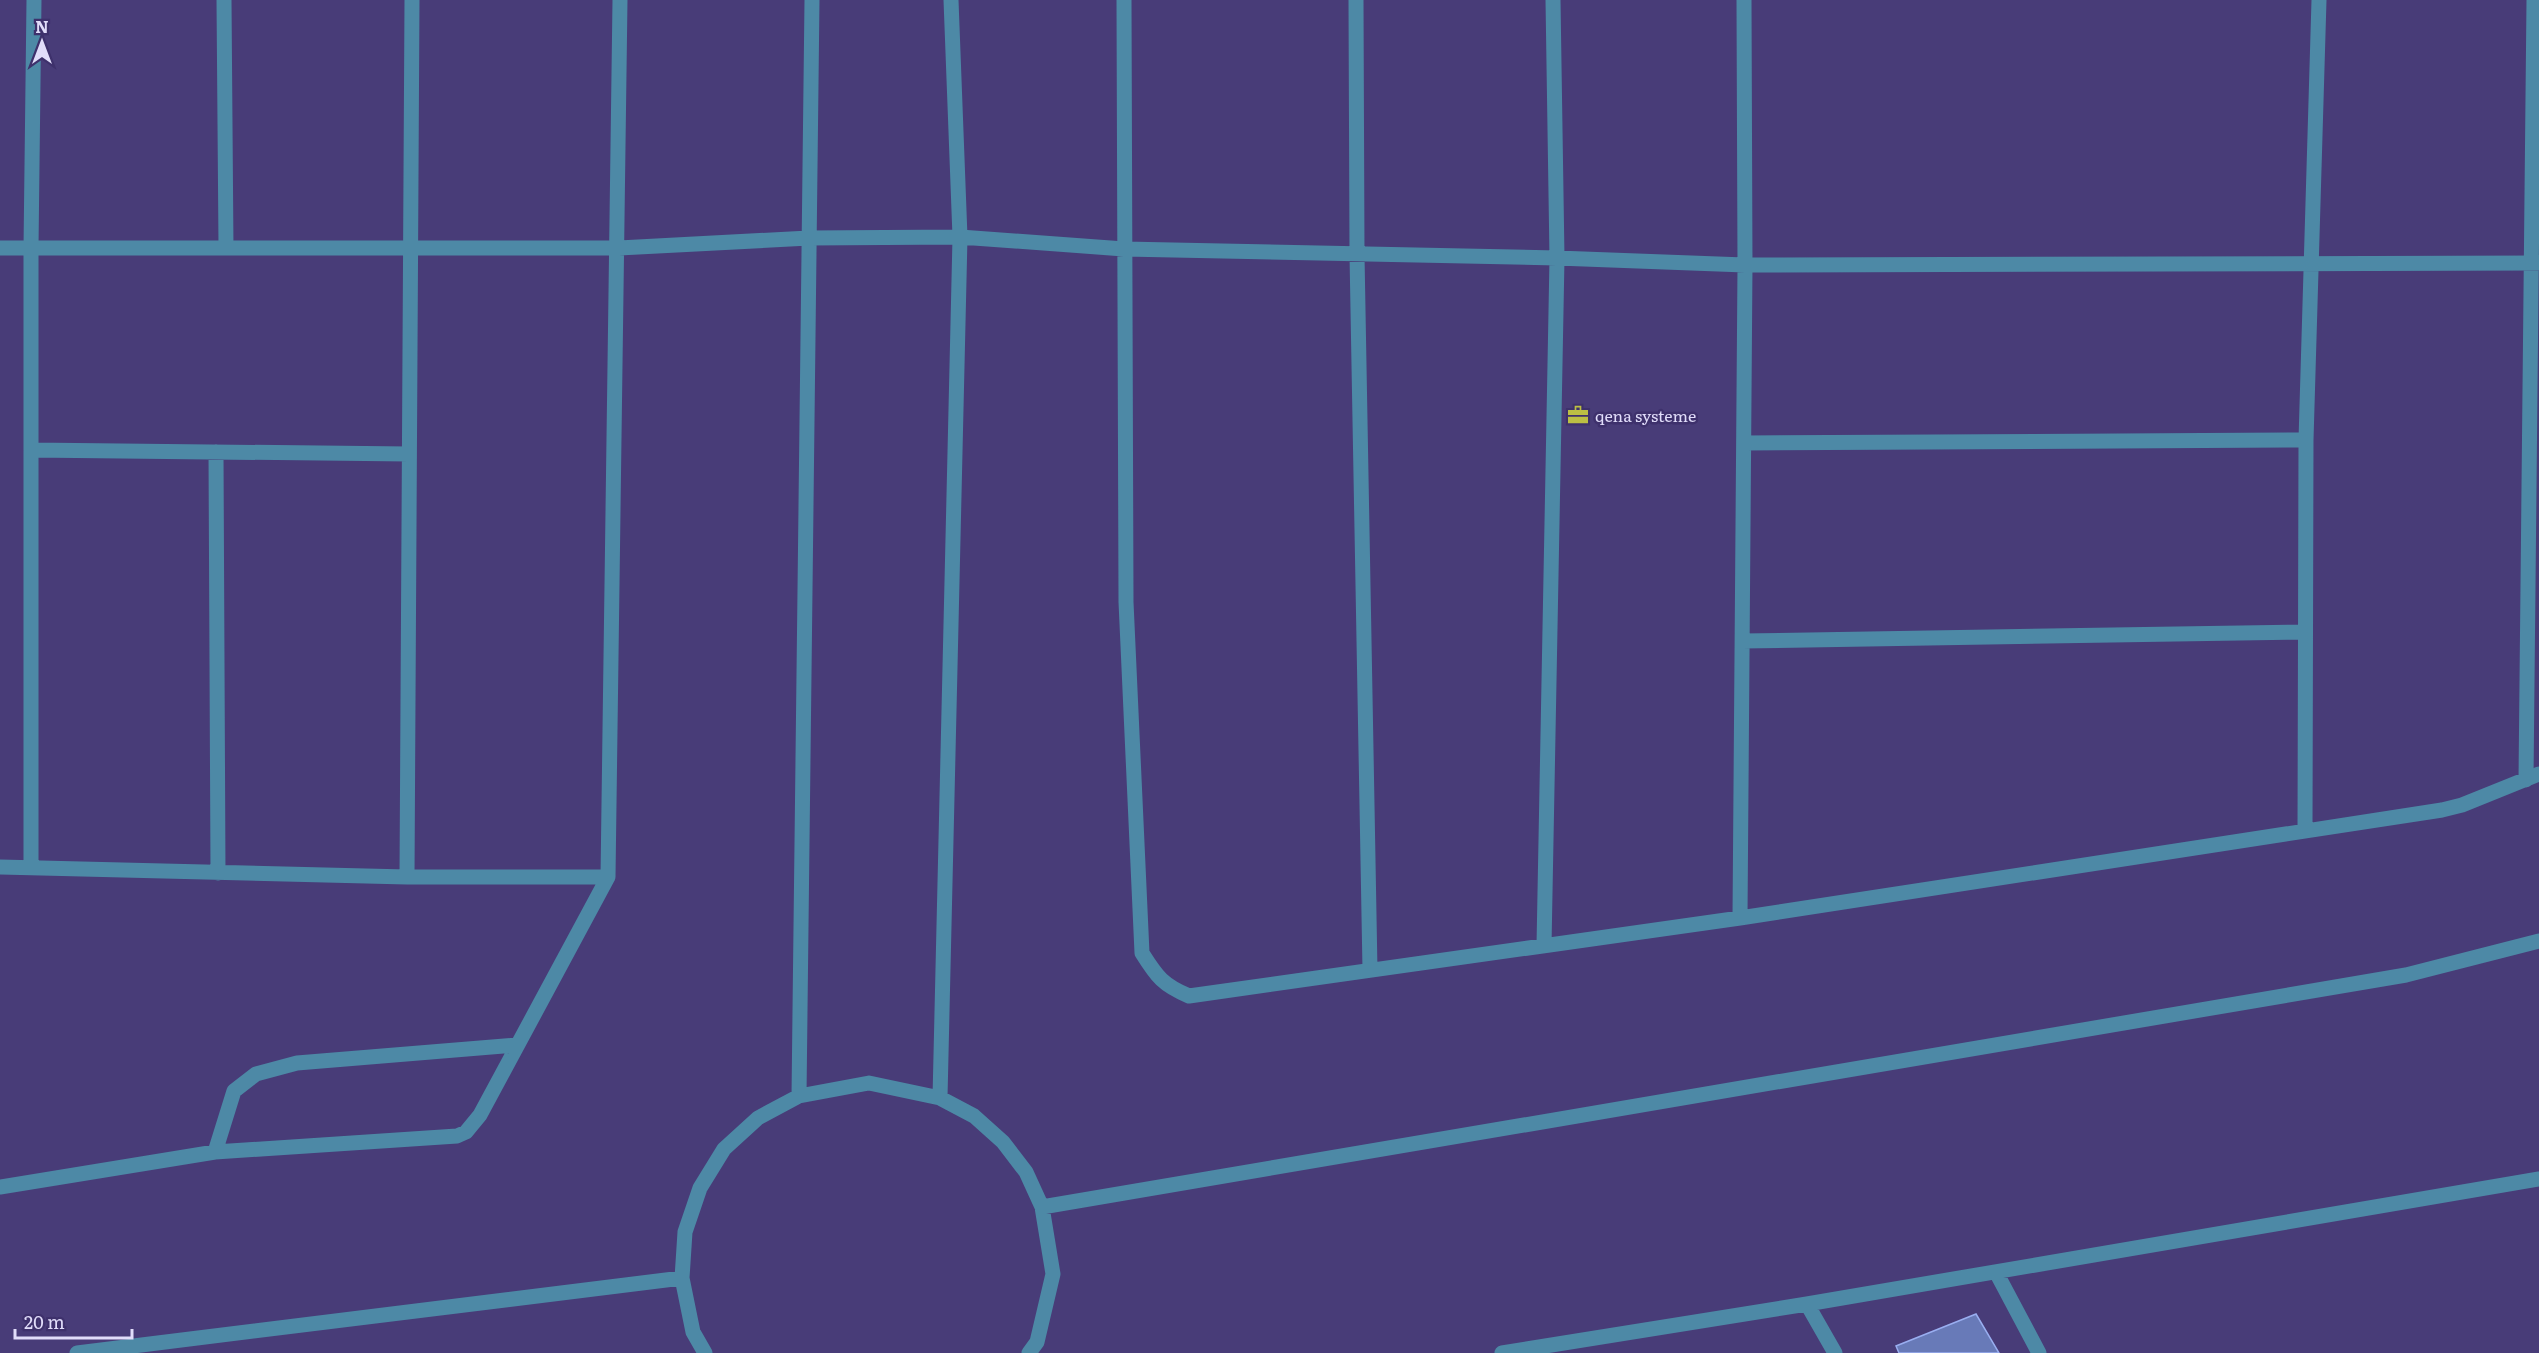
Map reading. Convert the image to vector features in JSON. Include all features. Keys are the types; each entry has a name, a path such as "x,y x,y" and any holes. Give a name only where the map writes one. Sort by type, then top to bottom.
{"street":[{"path":"31,867 31,248 34,0"},
{"path":"224,0 226,248"},
{"path":"407,877 412,0"},
{"path":"0,1187 215,1152 461,1134 471,1127 480,1115 608,877 619,248 620,0"},
{"path":"799,1096 812,0"},
{"path":"940,1098 960,237 951,0"},
{"path":"1124,0 1126,602 1142,953 1156,975 1169,987 1189,996 1740,918 2442,810 2532,777 2536,263 2534,0"},
{"path":"1356,0 1357,255 1370,970"},
{"path":"1544,946 1557,258 1553,0"},
{"path":"1740,918 1745,265 1744,0"},
{"path":"2305,831 2306,440 2319,0"},
{"path":"0,248 619,248 809,238 960,237 1124,249 1557,258 1745,265 2536,263"},
{"path":"1744,443 2306,440"},
{"path":"31,450 410,454"},
{"path":"216,452 218,873"},
{"path":"1742,641 2306,632"},
{"path":"0,867 407,877 608,877"},
{"path":"1042,1207 2406,975 2539,941"},
{"path":"215,1152 234,1091 256,1074 297,1063 517,1045"},
{"path":"705,1353 693,1332 682,1278 685,1232 700,1188 724,1149 758,1118 799,1096 869,1083 940,1098 974,1116 1003,1142 1026,1172 1042,1207 1053,1274 1037,1341 1029,1353"},
{"path":"1502,1353 1807,1304 2539,1179"},
{"path":"1996,1272 2039,1353"},
{"path":"77,1353 682,1278"},
{"path":"1807,1304 1835,1353"}],"building":[{"path":"1976,1314 1999,1353 1899,1353 1896,1346"}],"place":[{"name":"qena systeme","path":"1578,415"}]}
